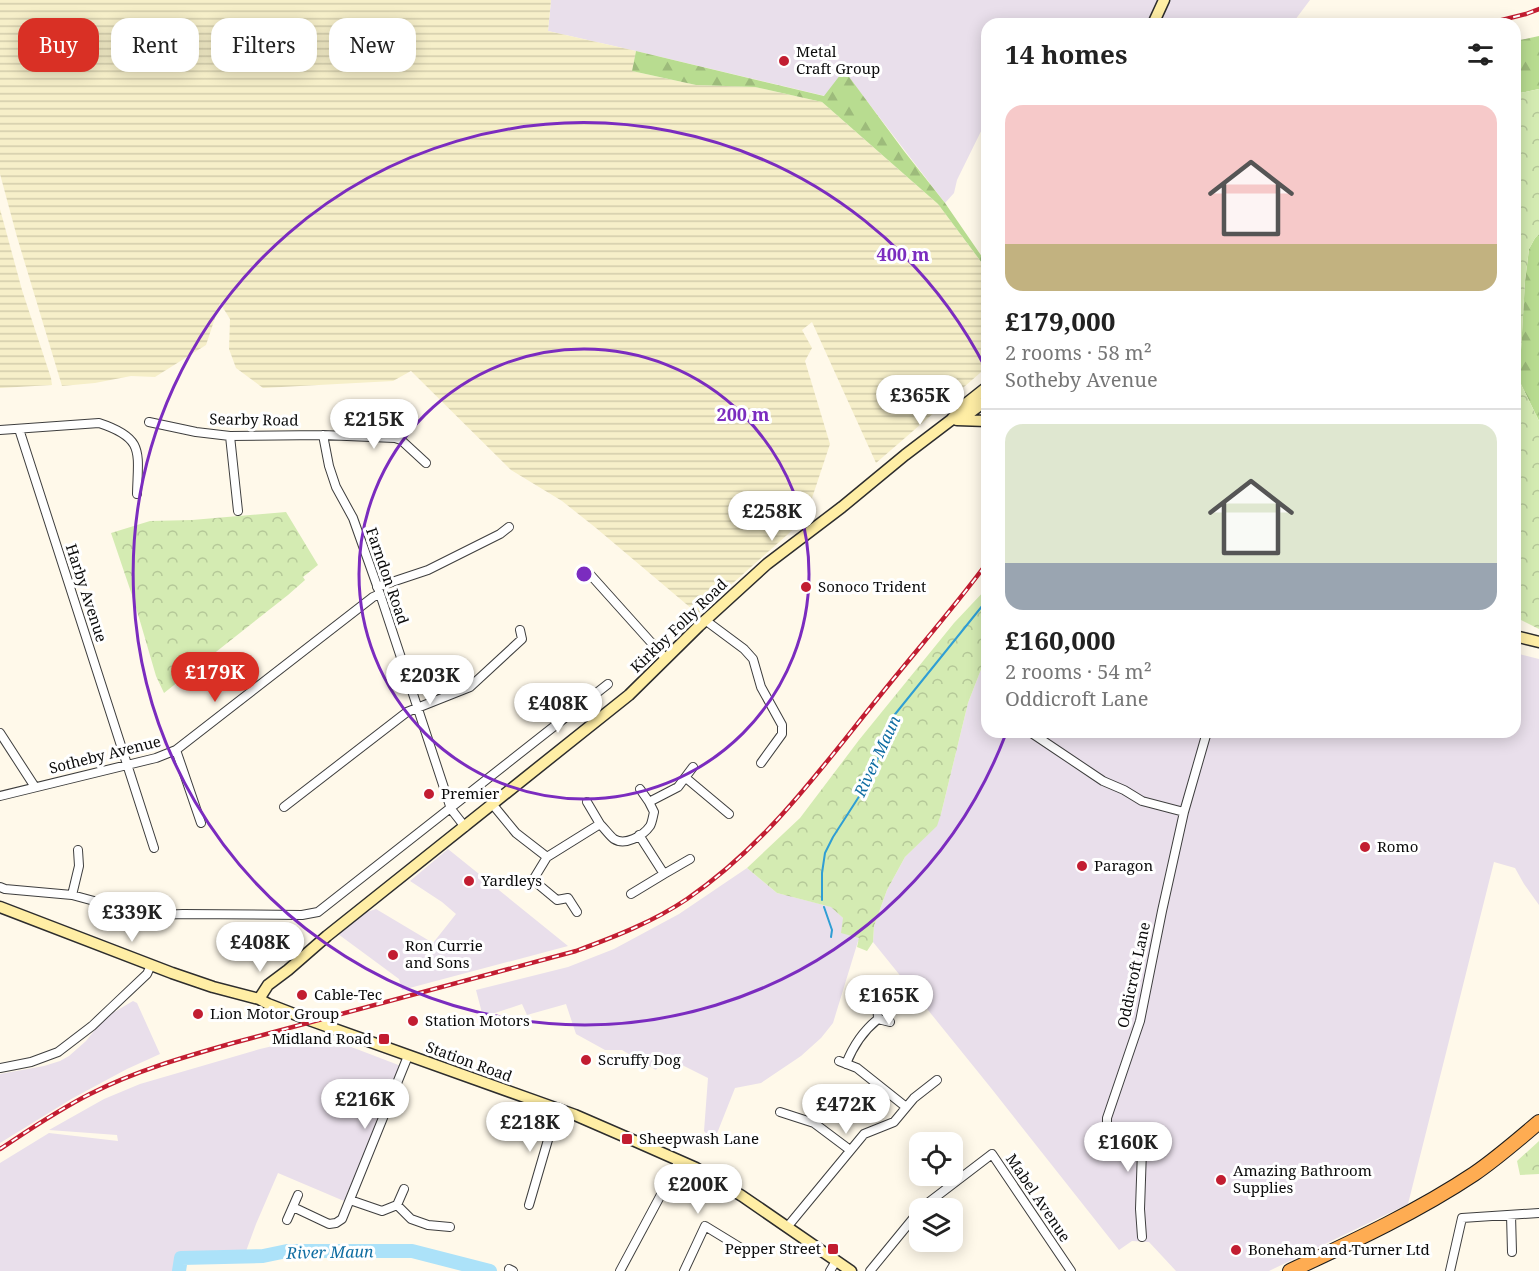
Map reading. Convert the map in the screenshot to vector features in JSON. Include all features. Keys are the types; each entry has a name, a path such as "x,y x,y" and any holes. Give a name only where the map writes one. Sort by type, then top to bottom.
{"highway":[{"path":"1290,1271 1341,1248 1400,1217 1474,1174 1539,1122"}],"main road":[{"path":"1156,18 1164,0"},
{"name":"Kirkby Folly Road","path":"259,999 268,985 629,695 705,620 767,564 951,420 971,412 981,401"},
{"path":"951,420 981,421"},
{"path":"1521,638 1539,642"},
{"name":"Station Road","path":"0,907 151,965 213,987 259,999 268,1005 607,1129 696,1168 788,1226 851,1271"}],"street":[{"name":"Searby Road","path":"149,422 196,432 230,436 323,435 395,438 401,440 426,463"},
{"path":"0,429 99,423 112,427 134,443 138,452 137,494"},
{"name":"Harby Avenue","path":"19,429 154,848"},
{"name":"Farndon Road","path":"323,435 328,466 336,487 353,518 451,808 465,827"},
{"path":"230,436 237,511"},
{"name":"Sotheby Avenue","path":"35,787 156,758 176,750 373,597 378,590 428,570 509,527"},
{"path":"587,571 666,658"},
{"path":"705,620 744,649 753,659 761,687 782,725 782,734 761,763"},
{"path":"284,807 407,712 470,687 522,639 520,630"},
{"path":"0,887 72,895 142,914 302,915 318,912 608,684"},
{"path":"0,733 35,787 0,796"},
{"path":"1039,738 1103,781 1142,801 1184,812"},
{"name":"Oddicroft Lane","path":"1142,1237 1140,1209 1142,1150 1137,1135 1118,1134 1107,1124 1107,1118 1140,1021 1184,812 1205,738"},
{"path":"176,750 201,823"},
{"path":"649,802 678,787 693,767"},
{"path":"686,778 729,814"},
{"path":"586,802 600,824 613,838 619,841 629,841 650,826 654,812 640,789"},
{"path":"493,805 516,833 547,857"},
{"path":"577,912 568,898 557,900 532,880 547,857 600,824"},
{"path":"639,835 664,874"},
{"path":"72,895 79,866 78,850"},
{"path":"631,894 690,859"},
{"path":"0,1068 31,1062 58,1052 92,1026 147,974 151,965"},
{"path":"861,991 872,999 878,1009 878,1019"},
{"path":"878,1019 890,1022"},
{"path":"878,1019 870,1025 842,1063 857,1068 906,1107"},
{"path":"292,1207 329,1224 342,1219 408,1056"},
{"path":"788,1226 864,1134 894,1122 914,1098 937,1080"},
{"path":"529,1205 557,1109"},
{"path":"780,1112 814,1123 850,1150"},
{"name":"Mabel Avenue","path":"934,1198 992,1154 1071,1271"},
{"path":"620,1271 680,1161"},
{"path":"350,1200 382,1211 397,1204 404,1189"},
{"path":"286,1220 298,1195"},
{"path":"397,1204 411,1219 428,1225 450,1227"},
{"path":"1450,1271 1462,1218 1539,1213"},
{"path":"1511,1215 1512,1252"},
{"name":"Mabel Avenue","path":"870,1271 909,1223"},
{"path":"684,1271 705,1226 741,1248"},
{"path":"830,1271 836,1261"}],"shaded area":[{"path":"0,0 551,0 548,31 636,51 632,71 696,85 755,87 822,102 938,204 981,262 981,372 876,463 812,322 802,330 812,348 805,361 830,444 805,519 698,614 562,501 511,470 411,371 393,381 263,388 236,368 229,349 230,319 220,303 206,345 155,377 131,376 62,386 0,174"},
{"path":"551,0 1310,0 1296,18 981,18 981,131 957,180 954,193 945,203 844,71 825,96 548,31"},
{"path":"0,209 22,290 52,385 0,388"},
{"path":"1521,654 1539,659 1539,905 1515,868 1494,862 1408,1204 1269,1271 1176,1271 1149,1242 1132,1241 1119,1250 873,942 874,926 887,890 905,857 936,826 941,814 968,703 981,669 981,738 1521,738"},
{"path":"448,849 568,946 402,990 399,979 338,934 364,913 376,909 433,943 456,914 410,881"},
{"path":"747,868 777,893 832,907 859,938 833,1023 821,1038 801,1056 761,1083 735,1088 714,1141 704,1131 708,1078 664,1056 656,1070 622,1050 605,1050 576,1034 566,1004 527,1015 522,1004 483,1017 476,990 568,967 614,949 679,914"},
{"path":"133,1001 137,1003 160,1054 73,1098 0,1143 0,1074 60,1061 86,1041 104,1018"},
{"path":"320,1035 401,1066 344,1201 278,1173 245,1254 175,1255 174,1271 0,1271 0,1163 49,1133 118,1141 117,1135 49,1130 104,1099 140,1084 260,1049"}],"green space":[{"path":"1539,36 1539,89 1521,93 1521,40"},
{"path":"636,51 824,96 844,70 945,203 981,255 981,262 938,204 822,102 755,87 696,85 632,71"},
{"path":"1539,89 1539,234 1529,249 1521,350 1521,93"},
{"path":"1539,234 1539,421 1521,384 1525,281 1529,249"},
{"path":"1521,384 1539,421 1539,629 1521,620"},
{"path":"286,512 318,565 303,577 305,580 288,595 164,693 156,676 111,533 150,521"},
{"path":"981,594 981,669 968,703 941,814 937,826 905,857 887,890 874,926 873,942 867,951 857,947 859,938 841,933 843,918 831,907 777,893 747,868 800,818 859,740 954,623"},
{"path":"1539,1141 1539,1174 1520,1175 1517,1161"}],"waterway":[{"name":"River Maun","path":"822,900 825,853 869,781 892,718 981,607"},
{"name":"River Maun","path":"824,907 832,930 831,937"},
{"name":"River Maun","path":"179,1271 181,1258 263,1256 287,1251 412,1251 490,1271"}],"railway":[{"path":"1510,18 1539,9"},
{"path":"0,1149 78,1100 142,1071 233,1043 576,951 661,915 715,878 767,831 790,806 981,571"}],"place":[{"name":"Metal Craft Group","path":"784,61"},
{"name":"Sonoco Trident","path":"806,587"},
{"name":"Premier","path":"429,794"},
{"name":"Romo","path":"1365,847"},
{"name":"Paragon","path":"1082,866"},
{"name":"Yardleys","path":"469,881"},
{"name":"Ron Currie and Sons","path":"393,955"},
{"name":"Cable-Tec","path":"302,995"},
{"name":"Lion Motor Group","path":"198,1014"},
{"name":"Station Motors","path":"413,1021"},
{"name":"Midland Road","path":"384,1039"},
{"name":"Scruffy Dog","path":"586,1060"},
{"name":"Sheepwash Lane","path":"627,1139"},
{"name":"Amazing Bathroom Supplies","path":"1221,1180"},
{"name":"Pepper Street","path":"833,1249"},
{"name":"Boneham and Turner Ltd","path":"1236,1250"}]}
